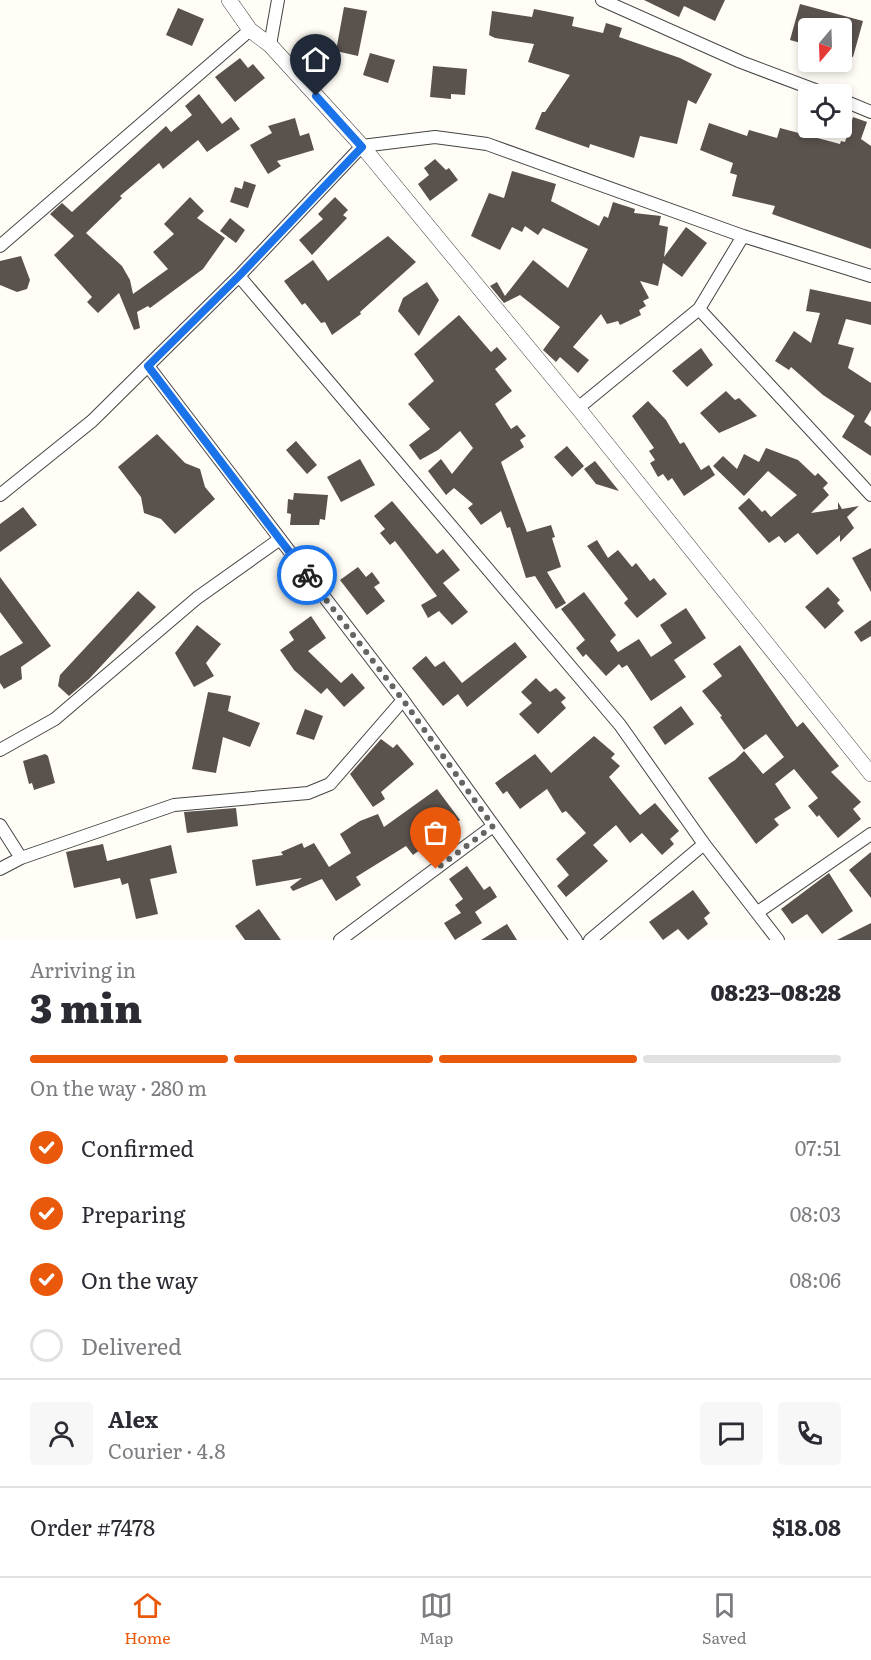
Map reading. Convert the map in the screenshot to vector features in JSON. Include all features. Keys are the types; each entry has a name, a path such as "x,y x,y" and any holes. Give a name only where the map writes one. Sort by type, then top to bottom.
{"street":[{"path":"229,0 250,30 270,45 362,147 579,408 871,774"},
{"path":"270,45 278,0"},
{"path":"602,0 741,62 799,84"},
{"path":"0,246 250,30"},
{"path":"852,104 871,111"},
{"path":"0,495 92,421 239,276 362,147 435,137 487,144 743,236 871,276"},
{"path":"579,408 699,309 743,236"},
{"path":"239,276 620,725 704,843 778,940"},
{"path":"699,309 871,495"},
{"path":"148,366 403,700 576,940"},
{"path":"0,750 55,719 197,598 280,539"},
{"path":"0,869 21,858 174,805 308,793 330,784 403,700"},
{"path":"0,825 21,858"},
{"path":"340,940 493,826"},
{"path":"758,912 871,834"},
{"path":"590,940 704,843"}],"building":[{"path":"644,0 725,0 715,21 684,6 679,17"},
{"path":"800,4 852,18 798,18 798,42 790,40"},
{"path":"344,7 367,11 358,56 336,51"},
{"path":"178,8 204,19 192,46 166,35"},
{"path":"534,9 574,17 572,26 603,33 606,23 622,28 619,37 680,58 712,74 696,104 688,100 677,144 640,136 634,158 590,144 589,148 535,129 542,112 545,112 570,75 528,62 534,44 489,35 492,11 532,17"},
{"path":"852,18 863,21 852,57"},
{"path":"370,53 395,60 388,83 363,75"},
{"path":"240,58 248,68 253,64 265,78 235,102 215,77"},
{"path":"433,66 467,69 465,95 451,94 451,99 430,97"},
{"path":"199,94 222,124 231,117 240,129 207,152 198,140 163,169 159,163 120,196 122,198 86,233 122,266 130,280 133,294 168,269 153,252 174,234 164,224 190,197 204,211 197,218 225,238 203,269 150,308 148,306 137,312 140,328 134,330 119,293 98,313 87,302 92,297 54,255 74,236 50,214 62,203 72,212 166,126 171,132 192,115 185,106"},
{"path":"853,117 867,122 861,139 871,146 871,249 772,214 775,206 732,196 737,175 730,173 733,163 700,150 709,123 747,136 749,130 777,138 780,128 798,133 798,138 818,138 840,144 841,141 845,142 846,138 852,138"},
{"path":"295,118 300,136 309,133 314,150 277,161 281,166 268,174 250,145 272,133 268,126"},
{"path":"435,159 446,170 449,168 458,180 430,201 418,184 429,175 424,168"},
{"path":"512,171 556,184 551,201 599,226 604,216 608,218 613,202 635,209 634,213 661,216 659,225 668,227 664,257 686,227 707,243 682,277 663,263 658,286 640,281 649,298 643,301 646,306 639,310 641,315 620,325 618,321 607,324 601,314 573,347 589,360 578,373 560,357 556,362 543,350 560,327 520,295 504,303 490,286 497,282 505,296 533,260 568,288 588,249 543,228 538,235 525,226 522,232 512,227 500,250 471,236 489,193 504,198"},
{"path":"244,181 256,185 248,208 230,202 235,187 242,189"},
{"path":"335,197 348,210 343,215 347,218 312,255 299,240 323,219 318,214"},
{"path":"230,218 245,230 236,243 220,231"},
{"path":"388,236 416,262 360,312 361,314 332,335 325,322 321,323 305,303 302,305 284,281 313,260 328,281"},
{"path":"21,256 30,280 27,289 17,292 0,285 0,261"},
{"path":"427,282 439,300 419,336 398,311 403,298"},
{"path":"810,289 871,302 871,325 846,319 838,344 854,348 848,368 871,383 871,410 864,422 823,395 791,367 789,370 775,361 794,331 811,343 820,313 806,311"},
{"path":"459,315 491,352 497,347 507,359 495,369 512,391 495,404 511,429 517,425 526,436 520,440 524,447 501,462 527,532 551,525 555,537 552,538 561,567 547,572 566,603 556,609 535,576 526,578 510,527 507,528 501,511 481,525 468,508 473,504 454,488 446,495 428,471 441,459 452,474 473,448 460,431 438,450 420,460 409,445 430,429 408,404 434,381 414,354"},
{"path":"701,348 713,365 687,387 672,371"},
{"path":"726,391 735,400 739,398 757,416 719,433 700,413"},
{"path":"648,401 666,420 680,444 684,442 701,470 709,465 715,475 684,496 672,478 668,481 663,474 658,477 650,463 655,460 649,451 654,448 632,416"},
{"path":"855,415 871,427 871,456 842,437"},
{"path":"157,434 185,463 200,469 205,487 215,499 175,534 161,519 144,513 141,497 118,467"},
{"path":"296,441 317,465 307,474 286,450"},
{"path":"567,446 584,466 572,477 554,457"},
{"path":"766,448 798,460 815,476 818,473 828,483 823,488 829,495 811,513 838,509 838,502 842,509 859,506 847,517 854,528 840,542 840,535 817,555 798,533 785,543 779,536 769,543 738,508 749,498 762,512 765,510 771,517 797,495 768,471 744,496 713,466 723,456 737,469 744,454 759,462"},
{"path":"360,459 375,485 341,502 327,477"},
{"path":"595,461 619,491 596,484 584,469"},
{"path":"294,493 328,495 325,520 320,519 319,525 290,525 291,514 287,513 288,499 293,500"},
{"path":"392,501 437,554 443,549 460,570 443,583 468,612 452,625 439,611 428,618 421,605 437,596 395,541 390,545 380,533 385,529 374,516"},
{"path":"23,507 37,525 0,552 0,524"},
{"path":"597,540 608,558 618,550 632,567 636,563 650,581 654,578 667,594 637,618 624,603 628,599 587,546"},
{"path":"871,548 871,592 852,558"},
{"path":"358,567 366,577 372,572 380,583 374,587 385,601 367,615 340,580"},
{"path":"0,577 51,646 21,667 22,679 4,689 0,683 0,656 23,643 0,612"},
{"path":"828,587 840,600 837,603 844,611 825,629 805,607"},
{"path":"138,591 156,607 89,679 69,696 58,686 60,675"},
{"path":"584,592 616,635 610,641 618,652 639,639 651,657 672,643 660,625 686,608 706,638 674,660 686,677 651,701 627,665 622,668 619,664 606,676 586,654 583,657 576,648 585,640 561,609"},
{"path":"311,616 326,638 308,651 341,683 352,673 365,688 344,707 327,688 321,694 294,670 280,650 294,640 289,632"},
{"path":"871,620 871,636 861,642 854,632"},
{"path":"197,625 221,644 206,663 214,676 194,687 175,653"},
{"path":"515,642 527,657 467,707 458,694 443,706 412,668 426,656 435,667 444,661 462,683"},
{"path":"740,645 797,727 803,722 839,766 831,772 861,802 853,809 861,819 838,838 819,815 817,817 808,806 818,798 794,769 775,784 791,808 774,819 779,825 756,844 708,778 735,760 744,751 763,774 784,757 766,734 744,750 702,691 722,676 713,664"},
{"path":"536,678 550,692 556,688 566,698 561,702 566,708 538,734 519,714 532,703 521,692"},
{"path":"208,692 231,696 228,711 260,723 250,747 223,737 216,773 192,769"},
{"path":"681,706 694,724 665,745 653,727"},
{"path":"305,709 323,716 314,740 296,734"},
{"path":"594,736 615,754 611,758 620,766 609,777 640,815 655,803 679,831 670,839 674,844 662,855 642,833 630,843 616,825 593,845 608,861 566,897 557,886 569,875 556,859 586,833 566,811 562,813 547,789 520,809 507,791 503,794 495,783 535,754 551,773"},
{"path":"381,739 393,748 397,744 414,764 381,792 385,799 373,807 350,774"},
{"path":"45,754 48,756 55,783 34,790 32,783 29,784 23,761"},
{"path":"437,789 460,820 413,855 406,846 356,877 361,885 336,901 322,879 293,891 290,887 302,878 256,886 252,860 283,855 281,852 302,843 304,848 314,843 329,867 351,853 340,834 360,821 378,814 384,827"},
{"path":"236,808 238,826 187,833 184,812"},
{"path":"103,844 107,861 171,845 177,873 150,879 158,914 136,919 128,883 122,885 120,878 74,888 66,852"},
{"path":"871,852 871,898 849,870"},
{"path":"467,866 484,890 490,886 497,897 475,912 482,923 455,940 444,923 461,913 455,905 463,899 449,879"},
{"path":"829,873 853,911 822,934 807,914 792,924 781,909"},
{"path":"693,890 710,913 704,918 708,924 688,940 678,929 663,940 649,922"},
{"path":"259,909 281,940 245,940 235,926"},
{"path":"871,923 871,940 837,940"},
{"path":"507,924 517,940 481,940"}],"way so far":[{"path":"307,575 403,700 493,826 436,869"}],"route":[{"path":"307,575 148,366 239,276 362,147 316,96"}]}
